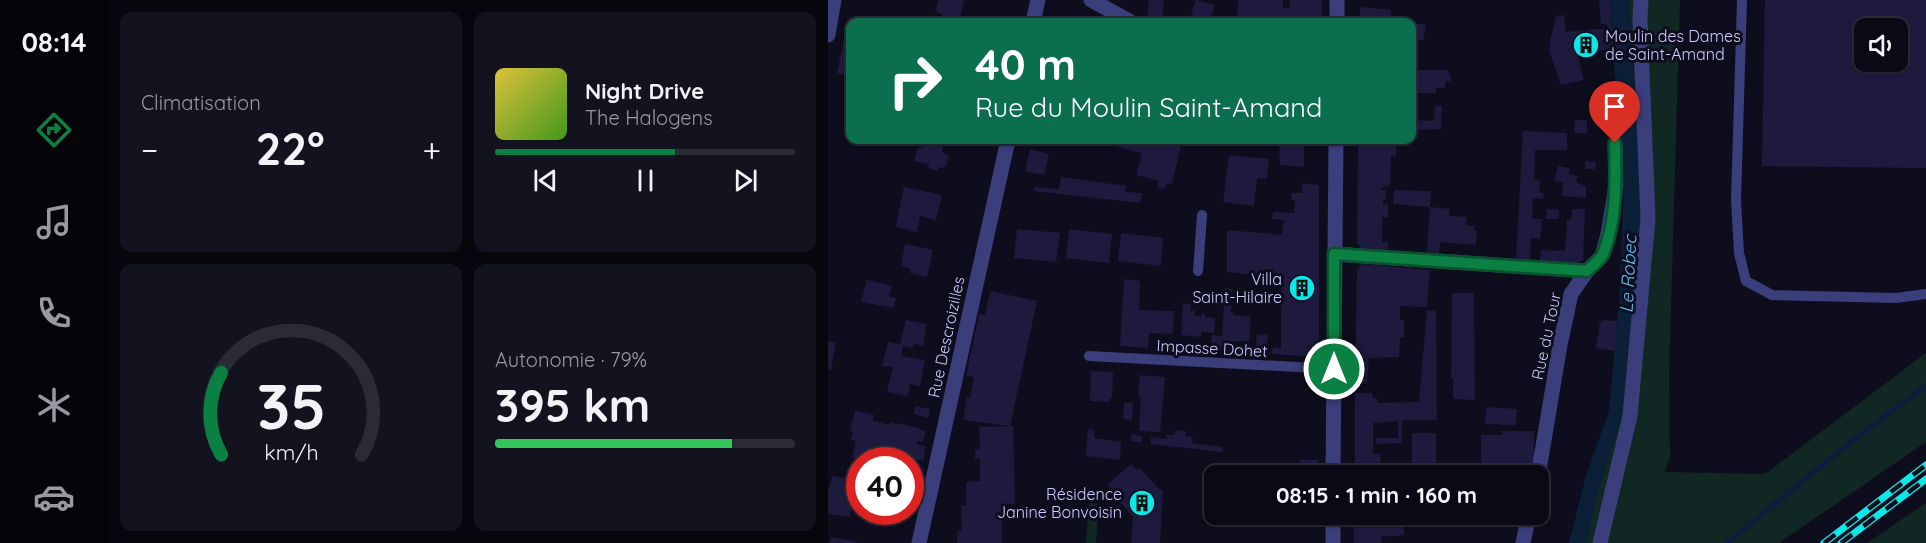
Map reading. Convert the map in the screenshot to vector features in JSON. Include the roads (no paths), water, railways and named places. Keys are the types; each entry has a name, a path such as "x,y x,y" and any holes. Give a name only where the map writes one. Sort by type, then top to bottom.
{"street":[{"path":"828,35 834,0"},
{"path":"1034,18 1038,0"},
{"path":"1091,0 1124,18"},
{"path":"1337,0 1337,18"},
{"path":"1600,543 1630,416 1648,219 1640,30 1641,0"},
{"name":"Rue du Tour","path":"1540,465 1560,345 1572,294 1587,271 1602,256 1608,234 1616,186 1615,143"},
{"name":"Rue Descroizilles","path":"919,543 1007,144"},
{"path":"1333,465 1336,144"},
{"path":"1334,254 1587,271"},
{"path":"1333,525 1333,543"},
{"path":"1523,543 1527,525"}],"lane":[{"path":"1742,0 1736,200 1738,253 1746,281 1772,295 1896,298 1926,294"},
{"path":"1198,271 1202,215"},
{"name":"Impasse Dohet","path":"1089,356 1334,369"}],"water":[{"name":"Le Robec","path":"1610,0 1629,0 1641,187 1639,241 1623,411 1594,504 1586,543 1569,543 1586,476 1609,411 1619,303 1624,185 1613,49 1622,48 1621,28 1612,28"}],"waterway":[{"path":"1727,543 1852,441 1926,386"}],"railway":[{"path":"1824,543 1926,465"},
{"path":"1841,543 1926,479"}],"place":[{"name":"Moulin des Dames de Saint-Amand","path":"1586,45"},
{"name":"Villa Saint-Hilaire","path":"1302,288"},
{"name":"Résidence Janine Bonvoisin","path":"1142,503"}]}
